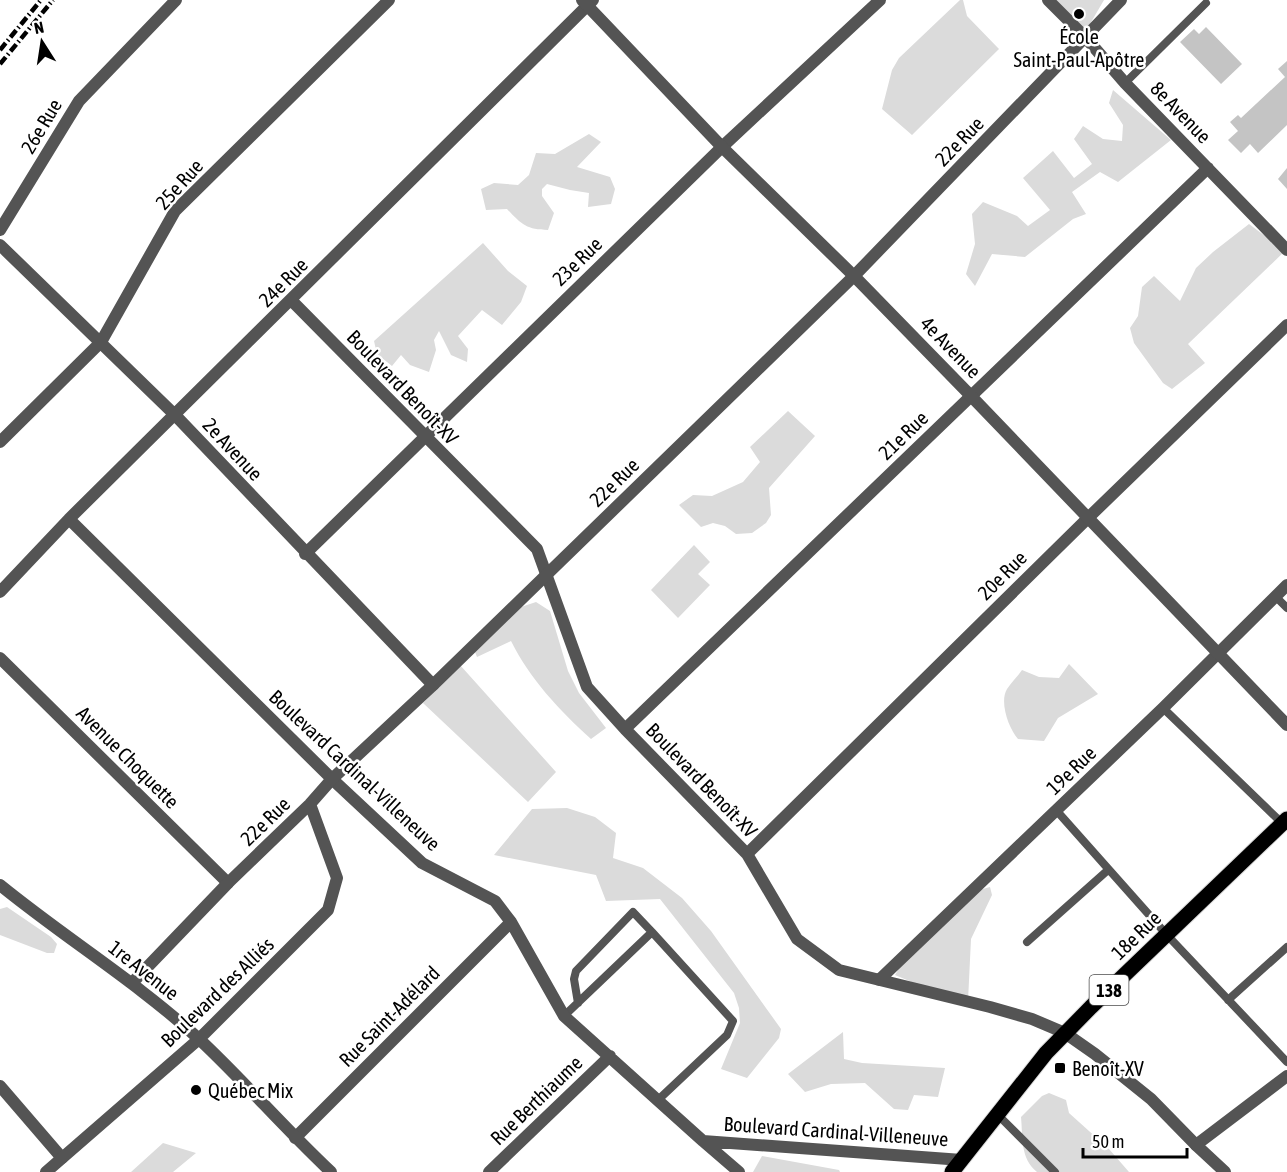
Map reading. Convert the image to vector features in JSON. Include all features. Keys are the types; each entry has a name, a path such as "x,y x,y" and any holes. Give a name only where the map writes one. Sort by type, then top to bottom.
{"main road":[{"name":"18e Rue","path":"957,1166 1046,1053 1065,1033 1285,824"}],"street":[{"name":"26e Rue","path":"0,230 79,101 176,0"},
{"name":"25e Rue","path":"0,442 101,342 176,211 389,0"},
{"name":"23e Rue","path":"305,554 722,147 880,0"},
{"name":"8e Avenue","path":"1048,0 1287,250"},
{"name":"22e Rue","path":"132,983 332,779 433,685 854,276 1086,38 1119,1"},
{"name":"4e Avenue","path":"588,2 722,147 854,276 1089,517 1287,725"},
{"name":"24e Rue","path":"0,592 69,519 292,301 588,2"},
{"name":"21e Rue","path":"625,729 1208,168"},
{"name":"2e Avenue","path":"0,245 175,416 433,685"},
{"name":"Boulevard Benoît-XV","path":"292,301 537,549 587,687 747,854 797,939 839,970 990,1007 1032,1019 1065,1033 1151,1099 1225,1172"},
{"name":"20e Rue","path":"747,854 1287,325"},
{"name":"Boulevard Cardinal-Villeneuve","path":"69,519 332,779 422,863 495,901 511,922 564,1016 703,1141 957,1166"},
{"name":"19e Rue","path":"879,980 1163,708 1287,585"},
{"name":"Avenue Choquette","path":"0,658 228,883"},
{"name":"Boulevard des Alliés","path":"46,1172 199,1039 328,910 337,878 310,804"},
{"name":"1re Avenue","path":"0,885 132,983 199,1039 331,1172"},
{"name":"Rue Saint-Adélard","path":"295,1138 511,922"},
{"name":"Rue Berthiaume","path":"489,1172 610,1056"},
{"path":"1196,1145 1287,1077"},
{"path":"0,1086 62,1158"},
{"path":"703,1141 734,1170"}],"lane":[{"path":"1125,83 1206,3"},
{"path":"1275,596 1287,608"},
{"path":"1163,708 1285,824"},
{"path":"1056,810 1167,935 1287,1062"},
{"path":"1027,942 1108,870"},
{"path":"578,1003 574,979 576,971 633,912 733,1021 727,1035 658,1100"},
{"path":"564,1016 652,932"},
{"path":"1228,1000 1287,947"},
{"path":"998,1115 1054,1172"}],"shaded area":[{"path":"960,0 963,0 967,16 999,49 912,135 882,109 892,70 899,58"},
{"name":"École Saint-Paul-Apôtre","path":"1048,0 1104,0 1087,29 1086,38"},
{"path":"1113,90 1171,140 1118,182 1100,172 1072,192 1086,214 1073,219 1025,257 992,254 975,286 966,274 975,244 972,214 983,202 1017,216 1028,226 1050,210 1023,178 1053,151 1074,178 1092,164 1074,139 1083,126 1103,139 1122,141 1123,125 1109,103"},
{"path":"589,134 601,142 577,167 610,177 615,189 611,204 588,207 589,193 547,184 542,189 542,196 554,213 548,230 525,225 507,209 486,210 481,189 494,183 518,185 529,175 536,153 555,154"},
{"path":"1249,224 1285,251 1188,344 1205,363 1172,389 1163,383 1134,343 1130,328 1138,316 1142,287 1154,276 1180,301 1196,268"},
{"path":"483,243 508,271 527,286 521,302 502,325 482,310 458,336 468,349 467,362 451,355 439,331 434,340 436,350 429,372 410,365 401,355 392,366 377,354 374,341"},
{"path":"788,411 815,436 769,488 771,515 766,523 752,533 736,534 725,526 713,523 701,527 679,505 693,495 712,496 743,482 760,462 750,447"},
{"path":"694,545 710,562 698,574 710,585 678,618 651,590"},
{"path":"536,602 550,611 568,671 579,693 606,728 591,739 546,693 527,668 511,641 477,657 473,647 521,607"},
{"path":"1069,664 1098,694 1058,718 1044,741 1018,739 1006,715 1004,701 1007,689 1022,670 1039,677 1059,678"},
{"path":"460,665 556,772 528,802 423,703"},
{"path":"567,808 595,817 616,833 613,858 643,868 682,898 711,931 781,1029 779,1038 747,1078 721,1069 740,1023 739,1008 734,993 660,899 606,901 596,875 494,855 532,809"},
{"path":"990,887 992,895 971,939 968,1001 895,975 906,957 979,890"},
{"path":"7,907 51,937 57,944 54,953 47,953 0,935 0,909"},
{"path":"843,1032 844,1059 862,1063 945,1068 938,1097 914,1095 908,1110 894,1109 865,1083 831,1084 805,1092 788,1074"},
{"path":"1049,1093 1066,1100 1069,1113 1109,1149 1129,1172 1037,1172 1025,1154 1021,1117 1042,1096"},
{"path":"163,1143 196,1153 173,1172 131,1172"},
{"path":"762,1156 839,1170 840,1172 753,1172"}],"building":[{"path":"1206,27 1242,64 1221,84 1180,42 1194,29 1199,34"},
{"path":"1287,61 1287,125 1258,153 1250,144 1241,153 1228,140 1238,131 1230,122 1238,115 1241,118 1285,77 1278,69"},
{"path":"1287,168 1287,189 1278,179"}],"railway":[{"path":"0,50 41,0"},
{"path":"0,64 53,0"}],"place":[{"name":"École Saint-Paul-Apôtre","path":"1079,14"},
{"name":"Benoît-XV","path":"1060,1068"},
{"name":"Québec Mix","path":"196,1090"}]}
